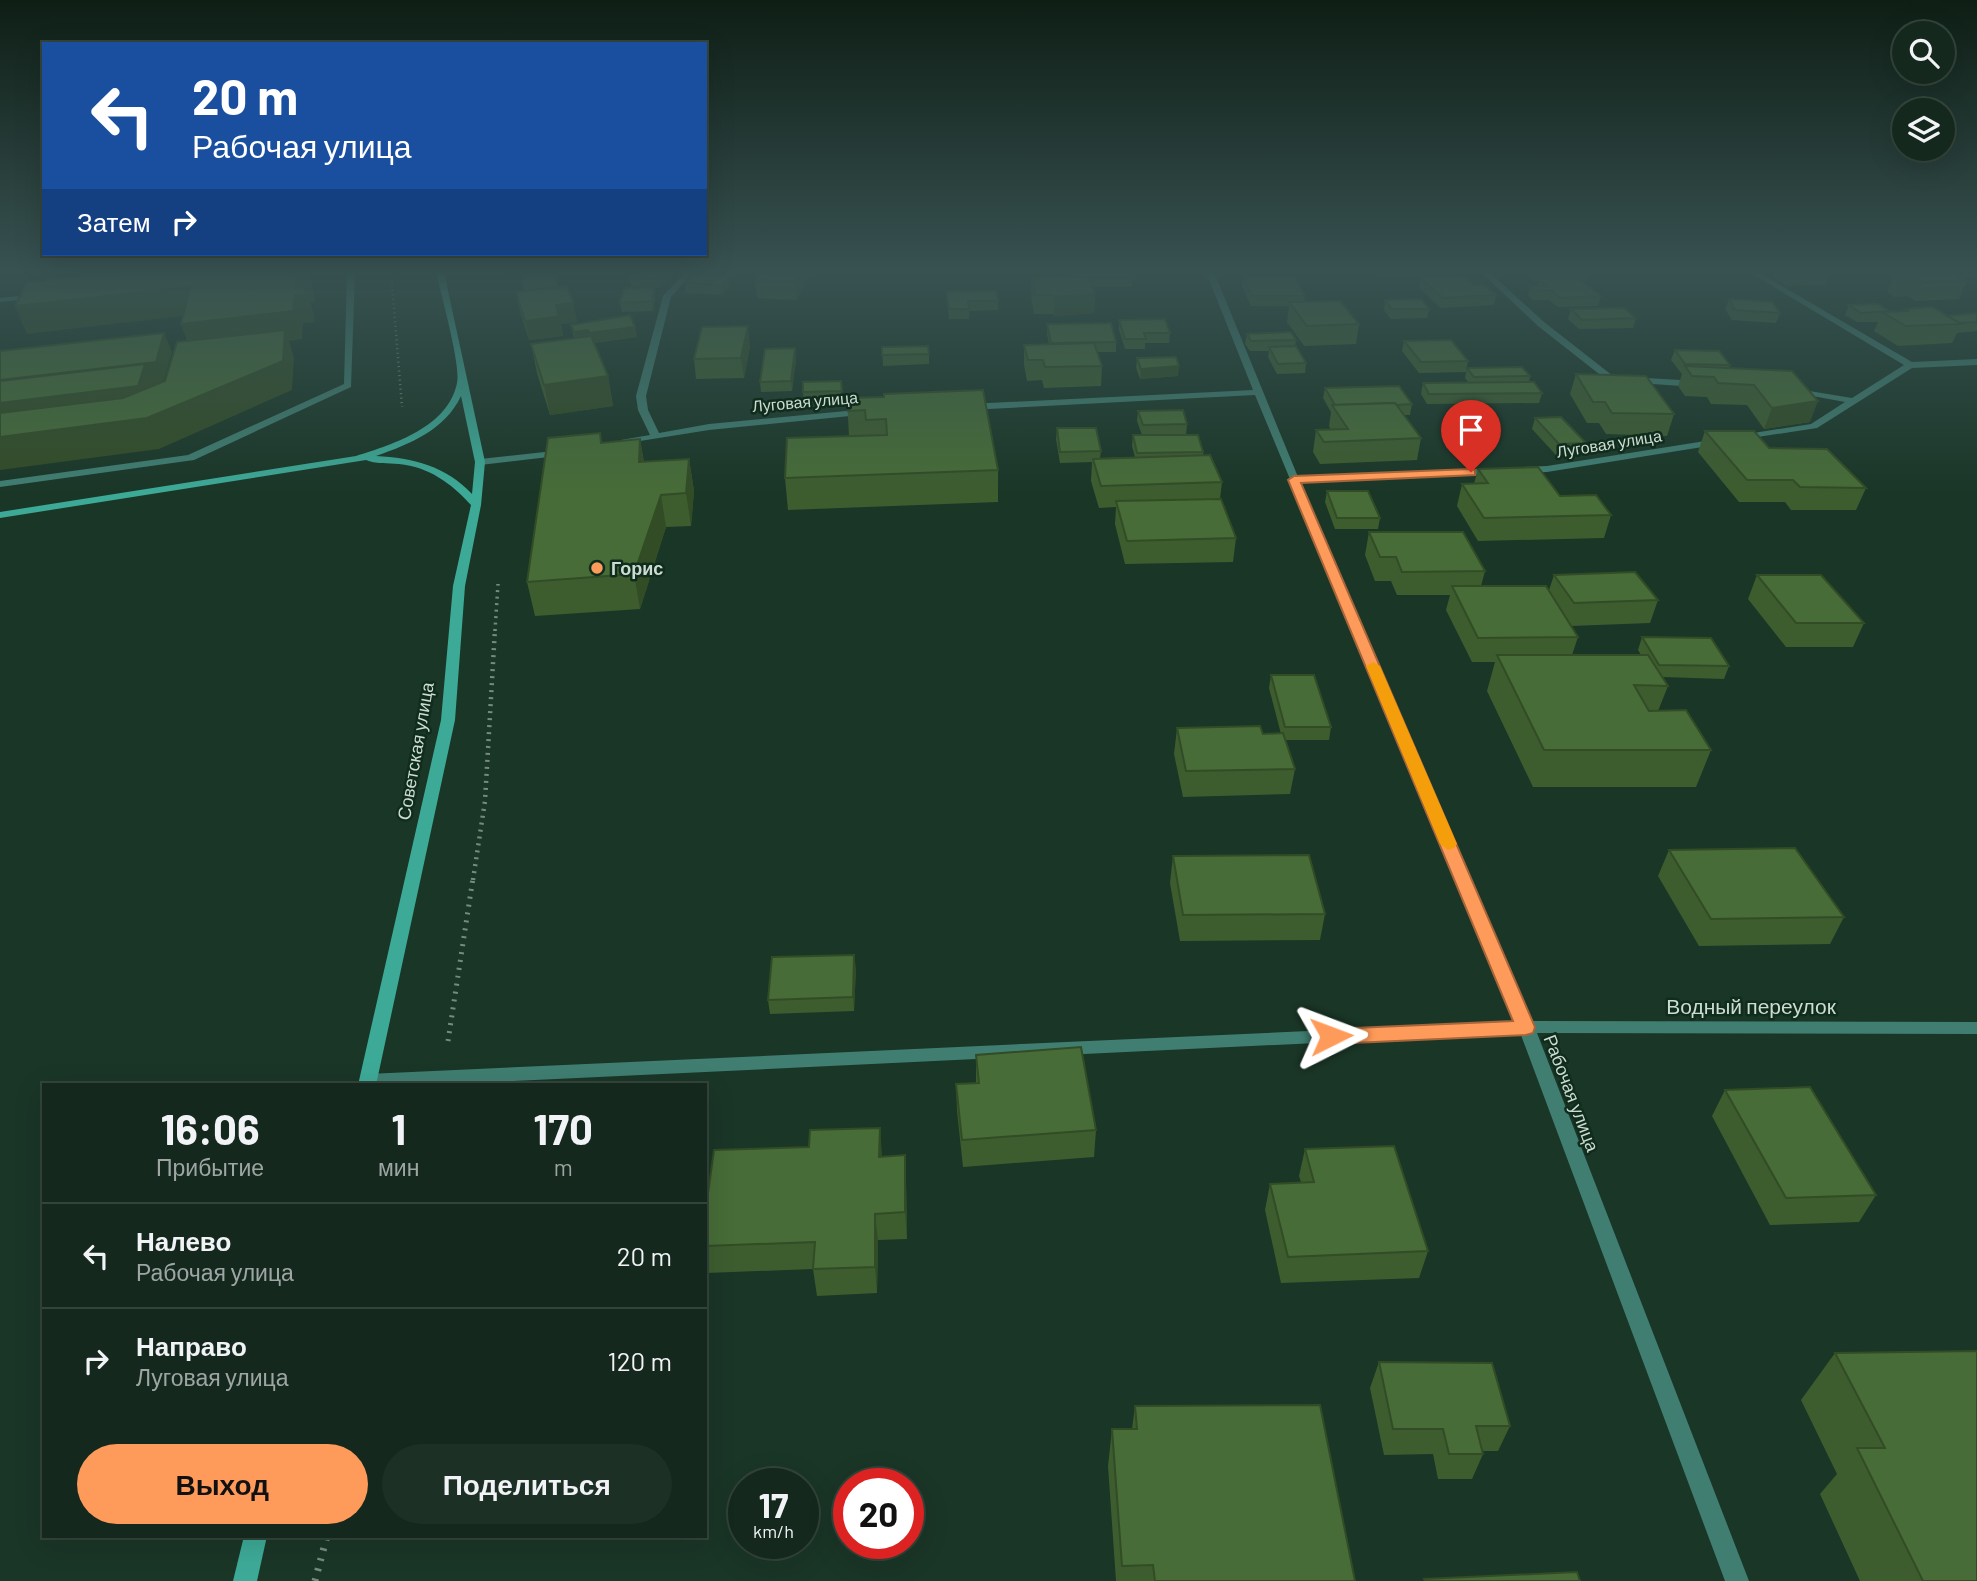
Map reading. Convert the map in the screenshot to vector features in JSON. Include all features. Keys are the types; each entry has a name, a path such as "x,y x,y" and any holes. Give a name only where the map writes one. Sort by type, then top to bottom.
{"main road":[{"name":"Советская улица","path":"368,1083 448,720 460,586 475,505 480,462 456,346"},
{"path":"0,515 358,459 408,443 430,428 450,407 463,381"},
{"path":"358,459 394,460 435,469 459,484 475,505"},
{"path":"246,1581 256,1538"}],"street":[{"path":"0,484 190,458 348,385 349,346"},
{"path":"654,346 641,396 643,410 655,435"},
{"name":"Рабочая улица","path":"1241,346 1294,480 1526,1027 1737,1581"},
{"path":"1569,346 1611,379 1703,384"},
{"path":"1878,346 1910,365 1977,362"},
{"name":"Луговая улица","path":"1294,480 1547,469 1814,426 1910,365"},
{"path":"1783,388 1854,401"},
{"path":"956,407 1260,392"},
{"name":"Луговая улица","path":"617,444 655,435 774,419 873,411"},
{"path":"480,462 574,451"},
{"name":"Водный переулок","path":"368,1083 1526,1027 1977,1028"}],"path":[{"path":"397,346 402,414"},
{"path":"316,1581 327,1538"}],"building":[{"path":"48,346 160,346 156,362 0,380 0,351"},
{"path":"176,346 284,346 283,361 147,418 0,437 0,413 123,398 165,381"},
{"path":"532,346 595,346 608,376 544,385"},
{"path":"697,346 744,346 741,358 694,359"},
{"path":"928,346 929,354 882,355 882,347"},
{"path":"1024,346 1095,346 1102,366 1045,367 1043,360 1028,360"},
{"path":"1296,346 1306,363 1278,364 1269,347"},
{"path":"1408,346 1456,346 1468,361 1421,362"},
{"path":"795,348 791,381 760,382 765,349"},
{"path":"1675,350 1719,351 1730,365 1685,364"},
{"path":"1176,357 1179,366 1141,369 1137,358"},
{"path":"145,364 138,386 0,403 0,381"},
{"path":"1685,366 1792,371 1818,401 1772,408 1754,385 1718,383 1714,377 1692,376"},
{"path":"1522,367 1530,376 1474,377 1467,368"},
{"path":"1576,374 1646,376 1674,414 1612,413 1605,402 1593,402"},
{"path":"841,381 842,391 803,392 803,382"},
{"path":"1534,382 1542,393 1429,394 1423,383"},
{"path":"1399,386 1412,404 1335,405 1325,388"},
{"path":"983,390 998,470 785,478 787,438 887,435 886,419 866,420 865,410 848,411 847,398"},
{"path":"1395,403 1421,438 1324,442 1316,430 1348,429 1332,405"},
{"path":"1183,410 1187,424 1143,425 1138,411"},
{"path":"1561,417 1586,443 1559,444 1535,418"},
{"path":"1057,428 1096,428 1101,451 1060,452"},
{"path":"1705,431 1754,431 1769,448 1827,449 1866,488 1800,487 1793,480 1747,480"},
{"name":"Горис","path":"600,433 601,443 640,439 639,462 689,459 686,493 661,495 634,574 527,582 548,438"},
{"path":"1133,435 1198,435 1203,452 1137,453"},
{"path":"1210,455 1222,482 1101,486 1093,459"},
{"path":"1538,467 1560,496 1596,495 1611,515 1484,518 1462,484 1488,483 1478,469"},
{"path":"1327,491 1368,491 1380,518 1337,518"},
{"path":"1221,499 1236,538 1127,541 1116,501"},
{"path":"1369,532 1463,532 1485,571 1402,572 1396,557 1380,557"},
{"path":"1635,572 1658,600 1574,603 1554,575"},
{"path":"1757,575 1821,575 1864,623 1796,623"},
{"path":"1452,586 1546,586 1578,637 1478,638"},
{"path":"1642,637 1711,638 1729,666 1659,665"},
{"path":"1497,655 1648,655 1668,686 1634,685 1649,711 1686,710 1711,750 1544,750"},
{"path":"1271,675 1314,675 1331,727 1285,727"},
{"path":"1260,726 1263,734 1283,733 1295,769 1186,771 1177,728"},
{"path":"1795,848 1844,917 1711,919 1669,850"},
{"path":"1309,855 1325,914 1183,915 1173,856"},
{"path":"854,955 853,997 768,1000 772,957"},
{"path":"1081,1047 1096,1130 962,1140 956,1084 979,1083 976,1055"},
{"path":"1810,1087 1876,1195 1786,1198 1725,1090"},
{"path":"880,1128 879,1157 905,1155 905,1212 875,1214 875,1267 813,1269 815,1242 707,1246 707,1201 714,1150 809,1147 810,1130"},
{"path":"1394,1146 1428,1251 1288,1257 1270,1184 1314,1182 1305,1149"},
{"path":"1977,1351 1977,1581 1923,1581 1857,1448 1885,1448 1835,1353"},
{"path":"1379,1362 1492,1363 1510,1426 1476,1426 1483,1454 1449,1454 1443,1429 1393,1429"},
{"path":"1320,1405 1355,1581 1155,1581 1153,1565 1122,1566 1112,1429 1137,1429 1135,1406"},
{"path":"1577,1572 1580,1581 1424,1579"}],"slow traffic":[{"path":"1373,666 1448,844"}],"place":[{"name":"Горис","path":"597,568"}],"route":[{"path":"1331,1036 1526,1027 1294,480 1471,472"}]}
